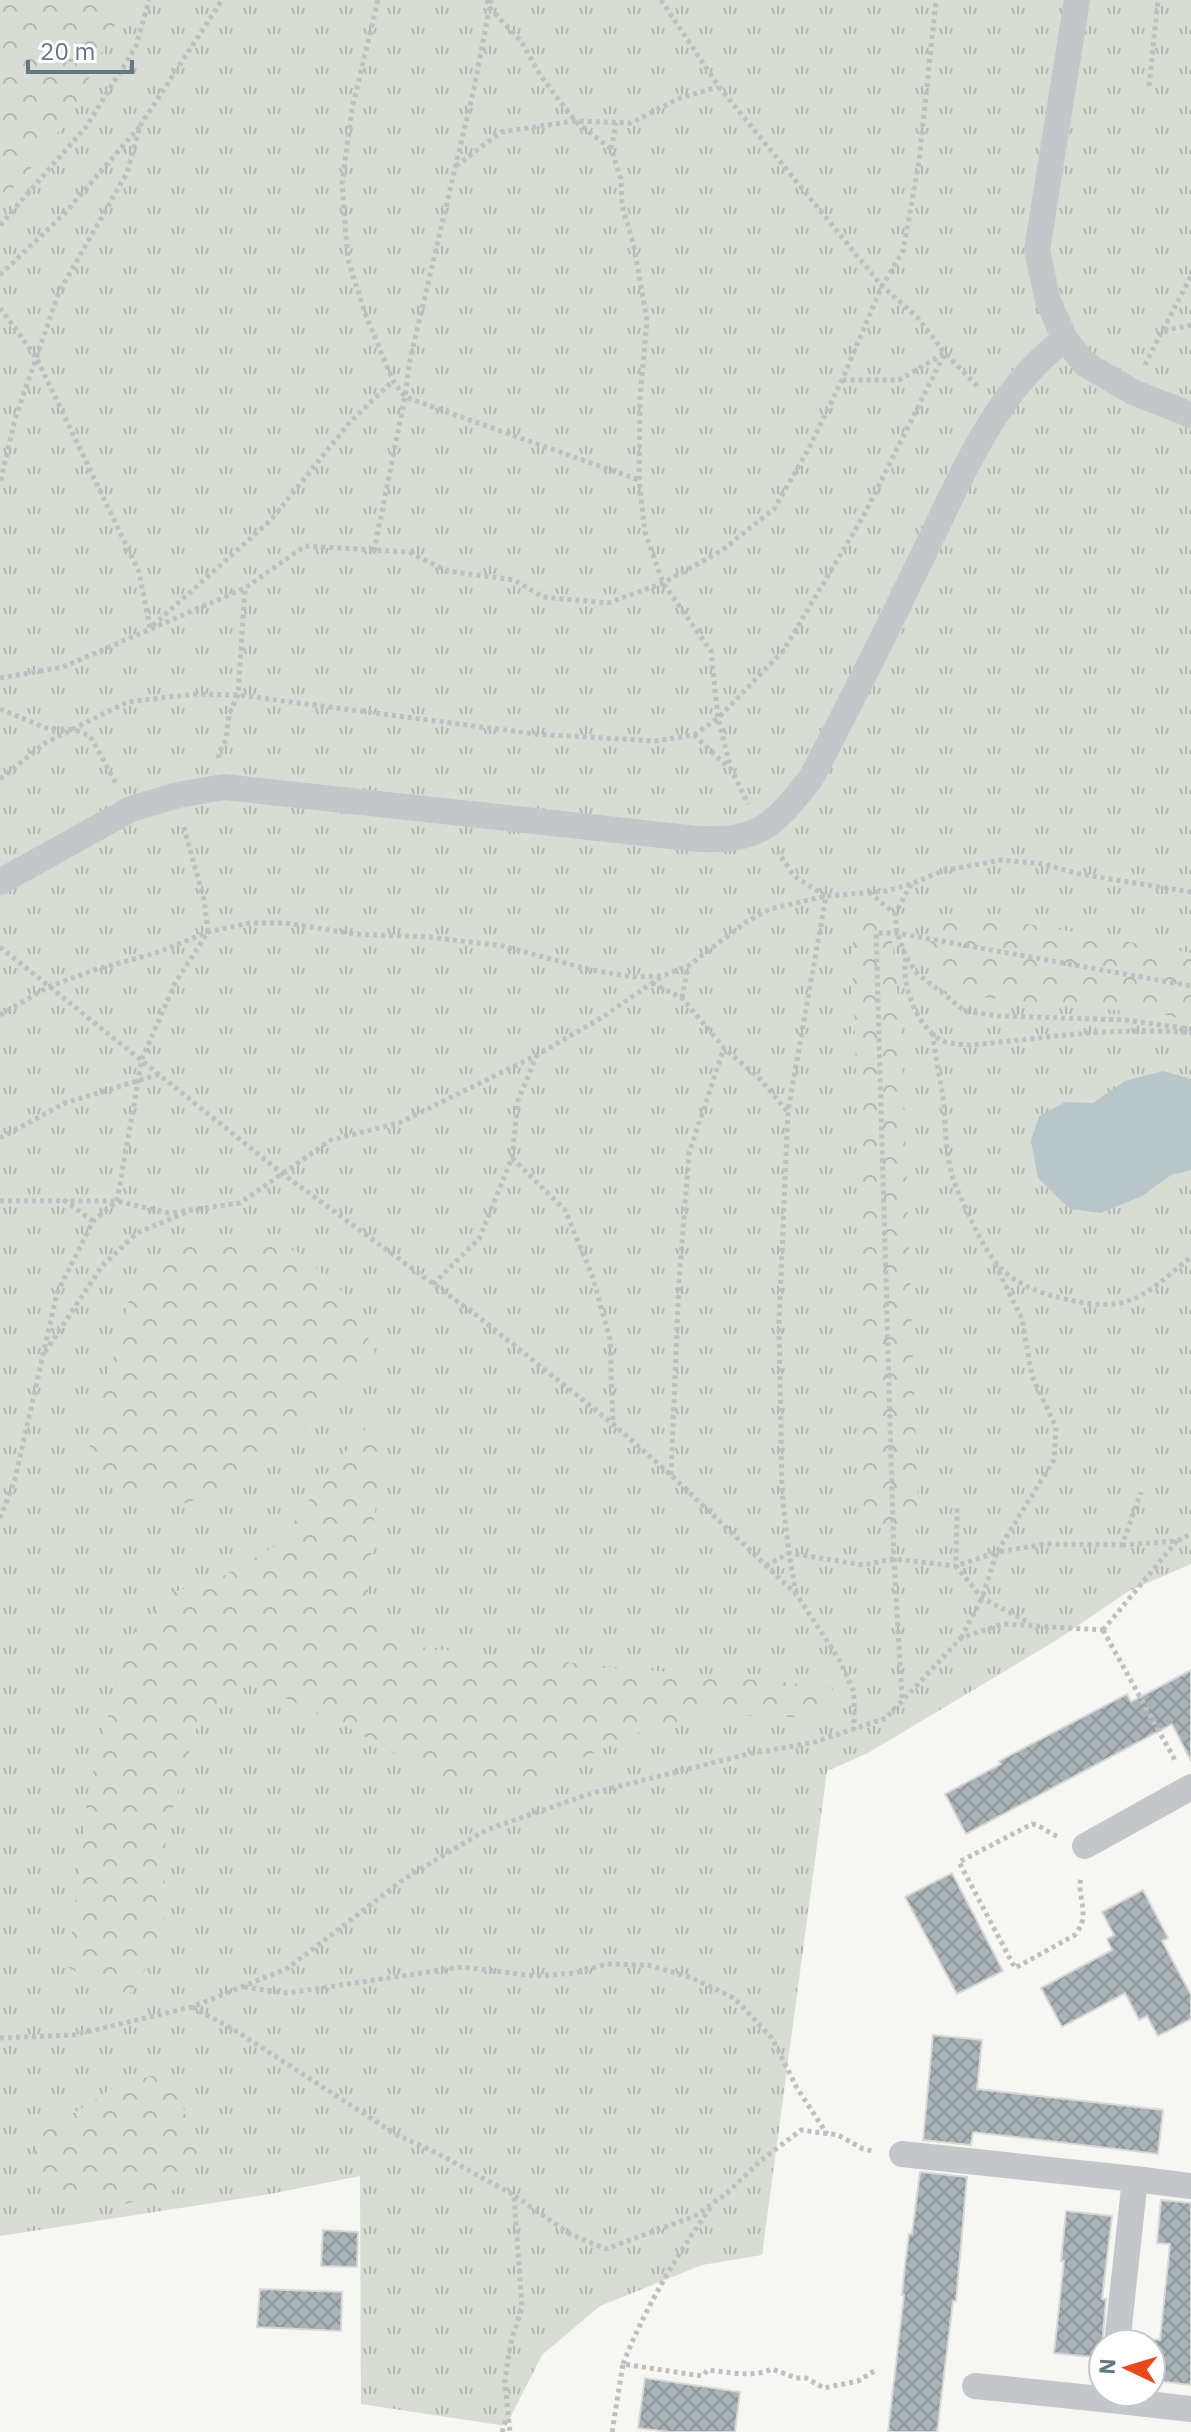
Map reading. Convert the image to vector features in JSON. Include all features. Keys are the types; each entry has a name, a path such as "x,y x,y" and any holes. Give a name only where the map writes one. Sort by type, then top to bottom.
{"street":[{"path":"1077,0 1037,250 1048,301 1065,339 1085,364 1133,392 1191,415"},
{"path":"0,882 131,809 178,795 224,787 698,839 726,840 757,832 782,815 811,778 968,463 1001,407 1036,362 1065,339"},
{"path":"1080,1850 1190,1787"},
{"path":"902,2154 1191,2186"},
{"path":"1119,2328 1135,2179"},
{"path":"975,2386 1087,2394"},
{"path":"1167,2405 1191,2409"}],"path":[{"path":"0,225 86,127 136,46 149,0"},
{"path":"0,275 64,214 140,126 222,0"},
{"path":"378,0 352,109 342,184 348,260 365,313 393,381 405,397 639,480"},
{"path":"661,0 719,87 882,286 917,317 945,353 1001,407"},
{"path":"0,678 63,667 245,588 305,546 409,552 447,571 514,580 543,597 608,603 663,583 721,551 774,509 808,450 882,286 903,251 919,162 936,0"},
{"path":"1149,86 1158,0"},
{"path":"489,2 521,41 540,75 575,121 611,149"},
{"path":"374,551 410,360 489,2"},
{"path":"455,167 501,132 575,121 631,123 680,98 719,87"},
{"path":"616,123 611,149 621,179 622,205 634,247 647,320 640,398 639,480 645,532 663,583 711,651 718,718 731,769 757,832 785,858 794,876 826,896"},
{"path":"0,484 15,419 59,292 127,173 140,126"},
{"path":"1133,392 1191,276"},
{"path":"0,308 36,357 139,572 150,628"},
{"path":"1162,331 1191,325"},
{"path":"842,380 899,380 945,353"},
{"path":"0,779 45,743 127,702 196,694 238,695 535,734 655,741 694,735 718,718 783,651 864,515 945,353"},
{"path":"150,628 270,521 350,422 393,381"},
{"path":"224,787 218,754 226,740 229,714 238,695 245,588"},
{"path":"0,709 46,728 75,730 90,736 131,809"},
{"path":"694,735 731,769"},
{"path":"0,1518 15,1479 57,1293 93,1221 117,1201 142,1059 175,983 208,932 204,900 181,818 178,795"},
{"path":"0,1201 117,1201 169,1213 240,1203 331,1140 399,1123 537,1055 601,1018 662,976 688,966 746,922 770,909 826,896 886,891 942,871 1001,860 1044,864 1079,874 1191,892"},
{"path":"911,884 895,914 897,933 906,957 917,973 965,1011 998,1016 1126,1020 1191,1031"},
{"path":"869,892 895,914"},
{"path":"797,1595 782,1495 779,1321 788,1111 826,896"},
{"path":"0,1015 48,987 94,970 156,953 208,932 250,923 286,923 355,934 429,937 503,946 587,969 633,977 662,976"},
{"path":"902,1699 894,1559 876,933 897,933 1191,986"},
{"path":"0,947 283,1174 433,1284 613,1424 671,1475 797,1595 840,1661 854,1692 854,1730"},
{"path":"906,957 903,972 906,992 933,1033 951,1044 972,1045 1104,1030 1191,1031"},
{"path":"682,998 688,966"},
{"path":"652,983 682,998 724,1048 761,1080 788,1111"},
{"path":"0,2038 73,2035 192,2007 288,1968 404,1879 486,1830 592,1793 744,1755 815,1742 886,1718 961,1638 982,1598 997,1552 1054,1460 1056,1427 1032,1376 1022,1319 954,1186 933,1033"},
{"path":"671,1475 679,1281 689,1153 724,1048"},
{"path":"433,1284 479,1239 512,1158 518,1100 537,1055"},
{"path":"0,1138 65,1103 160,1074"},
{"path":"512,1158 565,1210 592,1275 610,1339 613,1424"},
{"path":"65,1201 93,1221"},
{"path":"43,1356 102,1266 137,1233 196,1208"},
{"path":"995,1264 1035,1291 1102,1305 1118,1305 1147,1294 1191,1257"},
{"path":"1122,1545 1141,1492"},
{"path":"957,1508 956,1566 982,1598 1034,1625"},
{"path":"766,1566 789,1553 863,1565 894,1559 956,1566 997,1552 1046,1544 1122,1545 1177,1541 1191,1534"},
{"path":"1103,1630 1177,1541"},
{"path":"961,1638 1003,1624 1103,1630"},
{"path":"1103,1630 1190,1787"},
{"path":"1032,1824 1039,1825 1080,1850 1079,1892 1084,1905 1082,1926 1075,1935 1015,1968 959,1862 1032,1824"},
{"path":"243,1986 287,1993 462,1967 536,1976 575,1973 607,1964 648,1965 692,1978 734,1998 772,2038 797,2088 827,2134"},
{"path":"192,2007 233,2029 397,2135 514,2195 570,2234 606,2249 695,2216 801,2130 838,2135 863,2149 902,2154"},
{"path":"510,2432 505,2382 522,2308 514,2195"},
{"path":"612,2432 623,2364 639,2323 676,2257 714,2203"},
{"path":"623,2364 702,2376 708,2370 763,2373 772,2369 796,2378 806,2378 824,2388 858,2381 876,2370"},
{"path":"502,2432 507,2416"}],"green space":[{"path":"0,0 1191,0 1191,1564 1129,1591 1055,1641 868,1753 827,1771 762,2255 702,2265 600,2306 542,2355 506,2426 361,2404 360,2176 270,2194 0,2236"},
{"path":"0,0 127,0 70,117 24,177 0,201"},
{"path":"872,912 882,914 891,931 901,1025 919,1529 864,1524 859,1147 852,954 855,925"},
{"path":"941,915 1034,925 1191,953 1191,1021 1167,1015 948,994 924,959"},
{"path":"228,1234 296,1251 351,1299 375,1353 309,1426 246,1482 186,1503 115,1492 87,1455 131,1293 174,1242"},
{"path":"384,1409 367,1604 404,1645 831,1687 839,1704 820,1718 703,1714 630,1735 526,1786 438,1778 346,1726 244,1679 199,1719 166,1832 163,1943 126,1999 68,1967 88,1792 128,1641 169,1593 215,1581 279,1544 330,1469"},
{"path":"155,2075 178,2093 198,2150 177,2189 118,2206 49,2194 30,2160 44,2132 116,2086"}],"shaded area":[{"path":"1163,1071 1191,1079 1191,1170 1171,1175 1142,1196 1101,1213 1070,1209 1038,1178 1031,1141 1039,1116 1065,1102 1093,1103 1125,1081"}],"building":[{"path":"1191,1670 1191,1761 1172,1724 966,1834 945,1794 1001,1764 999,1761 1127,1694 1131,1702"},
{"path":"952,1873 1003,1971 957,1994 905,1897"},
{"path":"1143,1890 1168,1938 1162,1941 1191,1995 1191,2019 1158,2036 1147,2016 1139,2020 1125,1993 1062,2027 1041,1988 1112,1950 1107,1939 1114,1935 1102,1912"},
{"path":"933,2035 982,2040 977,2089 1163,2110 1158,2154 973,2132 971,2145 923,2140"},
{"path":"920,2172 967,2177 956,2301 953,2301 937,2432 888,2432 905,2265"},
{"path":"1161,2200 1191,2203 1191,2385 1167,2382 1167,2328 1161,2328 1170,2244 1157,2243"},
{"path":"1066,2211 1112,2216 1102,2299 1106,2299 1104,2328 1087,2328 1087,2357 1054,2353 1064,2261 1061,2261"},
{"path":"323,2230 358,2232 357,2267 321,2266"},
{"path":"260,2289 342,2292 341,2331 257,2327"},
{"path":"645,2378 740,2392 735,2432 670,2432 638,2428"}]}
